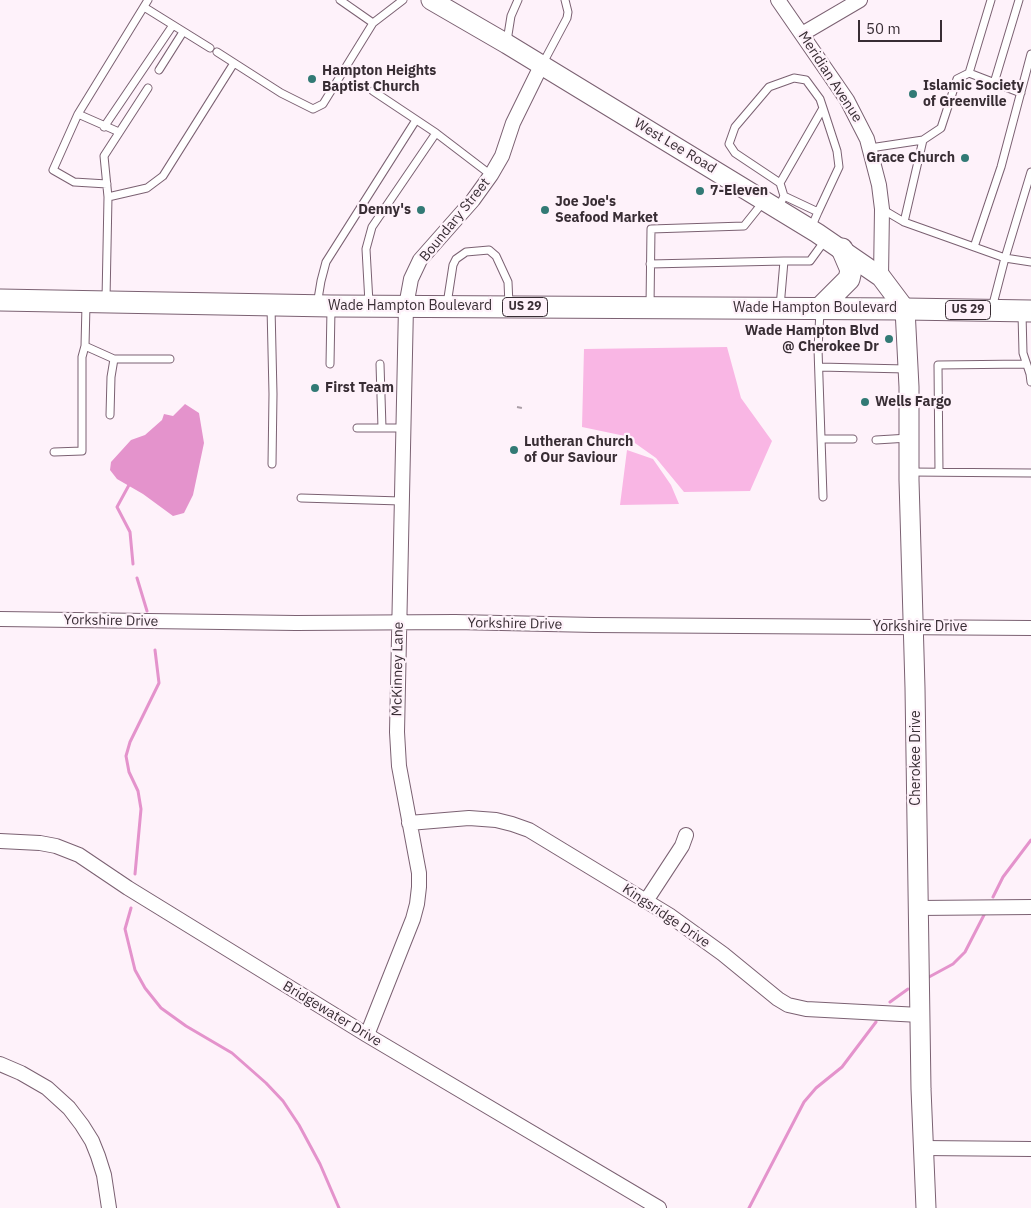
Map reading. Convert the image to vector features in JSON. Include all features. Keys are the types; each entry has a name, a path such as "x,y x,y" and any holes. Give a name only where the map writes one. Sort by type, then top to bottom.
{"main road":[{"path":"820,308 849,279 851,270 834,244"},
{"name":"Wade Hampton Boulevard","path":"0,300 324,306 369,306 407,300 447,306 1026,311"}],"street":[{"name":"West Lee Road","path":"432,0 541,66 775,202 814,220 834,244 881,277 905,309"},
{"name":"Meridian Avenue","path":"778,0 847,100 870,148 880,185 882,209 881,277"},
{"path":"802,34 860,0"},
{"name":"Boundary Street","path":"407,300 411,279 420,260 473,200 502,156 514,124 541,66"},
{"name":"McKinney Lane","path":"367,1035 418,904 419,873 399,766 397,732 402,428 407,300"},
{"name":"Cherokee Drive","path":"905,309 908,369 921,1089 926,1208"},
{"name":"Yorkshire Drive","path":"0,619 266,623 1031,628"},
{"name":"Kingsridge Drive","path":"409,823 468,818 496,820 512,824 553,844 646,901 723,954 788,1005 806,1009 920,1015"},
{"path":"646,901 682,846 686,835"},
{"name":"Bridgewater Drive","path":"0,841 40,843 56,846 79,855 128,888 367,1035 659,1208"},
{"path":"918,908 1031,907"},
{"path":"0,1064 21,1073 47,1088 57,1096 78,1120 92,1141 98,1156 104,1174 109,1208"},
{"path":"924,1148 1031,1149"}],"lane":[{"path":"107,184 74,182 53,170 78,114 148,0"},
{"path":"340,0 373,23"},
{"path":"144,7 280,93 313,109 323,104 373,23 403,0"},
{"path":"507,44 511,16 518,0"},
{"path":"541,66 567,18 568,12 565,0"},
{"path":"870,148 923,140 941,128 957,79 969,73 991,0"},
{"path":"994,83 1019,0"},
{"path":"104,127 173,25"},
{"path":"159,70 183,32"},
{"path":"974,247 1001,167 1031,54"},
{"path":"108,197 147,188 163,176 234,63"},
{"path":"969,73 1021,93"},
{"path":"780,183 735,153 729,144 735,128 768,88 794,78 806,80 820,99 837,151 839,167 814,220"},
{"path":"54,452 82,451 82,357 96,302 108,197 104,156 148,88"},
{"path":"374,91 436,133 491,175"},
{"path":"650,308 651,229 744,226 775,202 780,183 823,108"},
{"path":"78,114 119,132"},
{"path":"330,364 321,281 326,262 416,120"},
{"path":"369,306 366,249 372,227 436,133"},
{"path":"904,222 923,140"},
{"path":"991,311 1031,172"},
{"path":"882,209 904,222 974,247 1005,258 1031,262"},
{"path":"650,264 810,261 834,244"},
{"path":"447,306 453,265 456,259 466,252 489,250 496,256 508,282 509,307"},
{"path":"780,308 784,261"},
{"path":"270,304 273,394 272,464"},
{"path":"820,308 819,367 823,497"},
{"path":"1026,311 1023,353 1031,382"},
{"path":"85,346 114,358 170,360"},
{"path":"110,415 111,377 114,358"},
{"path":"380,364 382,428"},
{"path":"939,472 938,365 1026,364"},
{"path":"819,367 908,369"},
{"path":"357,428 402,428"},
{"path":"876,440 909,438"},
{"path":"821,439 853,439"},
{"path":"909,472 1031,473"},
{"path":"301,498 401,501"}],"path":[{"path":"517,407 522,408"}],"shaded area":[{"path":"727,347 741,398 772,441 750,491 684,492 656,458 625,436 582,427 584,349"},
{"path":"185,404 199,413 204,443 193,495 184,513 173,516 143,494 117,479 110,470 111,462 131,440 145,435 162,420 164,414 173,416"},
{"path":"627,450 653,459 671,485 679,504 620,505"}],"waterway":[{"path":"129,485 117,507 130,532 133,564"},
{"path":"137,578 147,611"},
{"path":"135,874 141,809 138,791 129,772 126,756 130,742 159,683 155,650"},
{"path":"993,897 1003,877 1031,840"},
{"path":"131,908 125,929 135,970 145,988 161,1008 186,1026 232,1053 283,1101 299,1125 320,1164 339,1208"},
{"path":"929,977 953,964 965,952 985,913"},
{"path":"890,1002 908,989"},
{"path":"749,1208 804,1102 816,1088 842,1067 876,1022"}],"place":[{"name":"Hampton Heights Baptist Church","path":"312,79"},
{"name":"Islamic Society of Greenville","path":"913,94"},
{"name":"Grace Church","path":"965,158"},
{"name":"7-Eleven","path":"700,191"},
{"name":"Denny's","path":"421,210"},
{"name":"Joe Joe's Seafood Market","path":"545,210"},
{"name":"Wade Hampton Blvd @ Cherokee Dr","path":"889,339"},
{"name":"First Team","path":"315,388"},
{"name":"Wells Fargo","path":"865,402"},
{"name":"Lutheran Church of Our Saviour","path":"514,450"}]}
